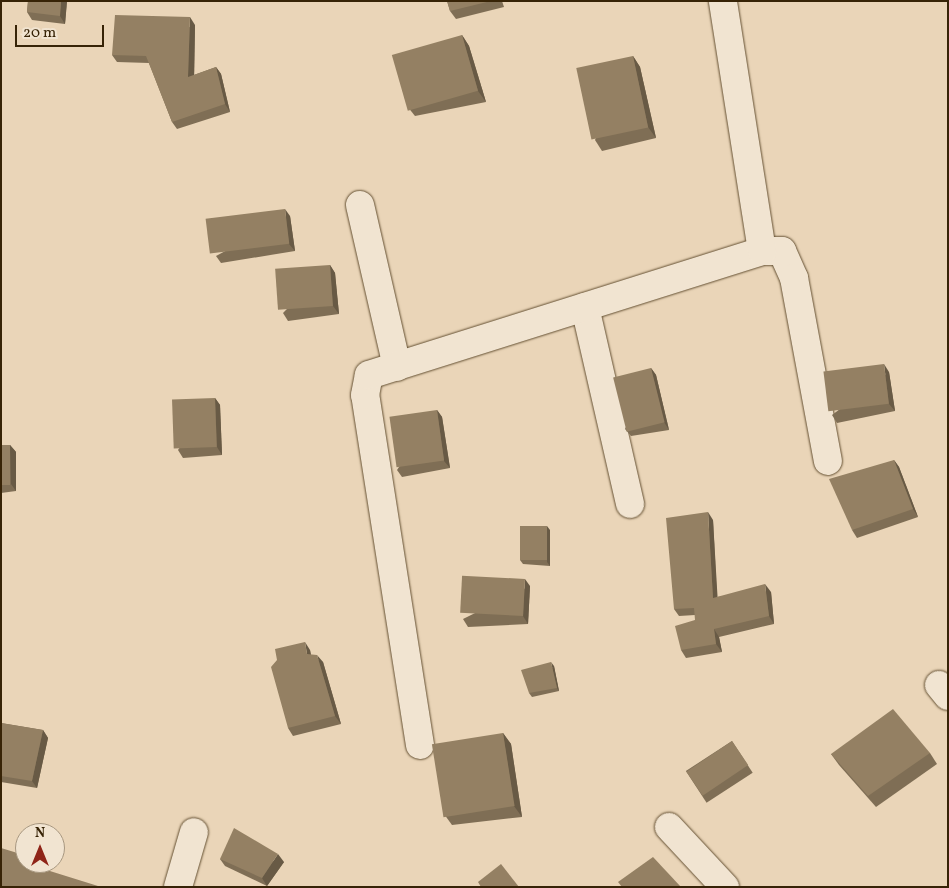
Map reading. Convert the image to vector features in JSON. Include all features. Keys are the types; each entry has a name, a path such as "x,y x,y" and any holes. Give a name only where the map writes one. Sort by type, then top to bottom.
{"street":[{"path":"723,1 762,251"},
{"path":"360,205 397,367"},
{"path":"420,745 365,395 369,376 762,251 782,251 794,278 828,462"},
{"path":"585,307 630,504"},
{"path":"669,827 725,887"},
{"path":"178,887 194,832"}],"building":[{"path":"28,1 61,1 60,16 27,12"},
{"path":"447,1 491,1 450,11"},
{"path":"115,15 190,17 188,77 216,67 225,104 172,122 146,56 112,55"},
{"path":"462,35 478,91 408,111 392,55"},
{"path":"633,56 648,127 591,139 576,68"},
{"path":"285,209 289,244 210,253 206,219"},
{"path":"330,265 333,306 278,310 275,269"},
{"path":"884,364 889,404 828,411 823,371"},
{"path":"651,368 665,422 627,432 613,377"},
{"path":"215,398 217,447 174,448 172,400"},
{"path":"437,410 444,461 397,467 389,417"},
{"path":"1,445 10,445 10,485 1,485"},
{"path":"894,460 913,509 852,530 829,479"},
{"path":"708,512 713,598 765,584 769,616 714,629 716,644 681,650 675,626 695,620 694,608 674,609 666,518"},
{"path":"520,526 547,526 547,560 520,560"},
{"path":"462,576 525,579 523,616 460,613"},
{"path":"305,642 307,654 317,655 335,716 288,728 271,667 277,660 275,649"},
{"path":"551,662 557,688 529,693 521,670"},
{"path":"893,709 930,753 868,796 831,754"},
{"path":"1,723 43,730 32,781 1,776"},
{"path":"503,733 515,806 443,817 432,744"},
{"path":"732,741 748,765 703,796 686,772"},
{"path":"234,828 278,854 262,878 220,859"},
{"path":"1,848 15,852 15,873 56,873 98,886 97,887 1,887"},
{"path":"653,857 681,887 622,887 618,882"},
{"path":"501,864 519,887 481,887 478,882"}]}
